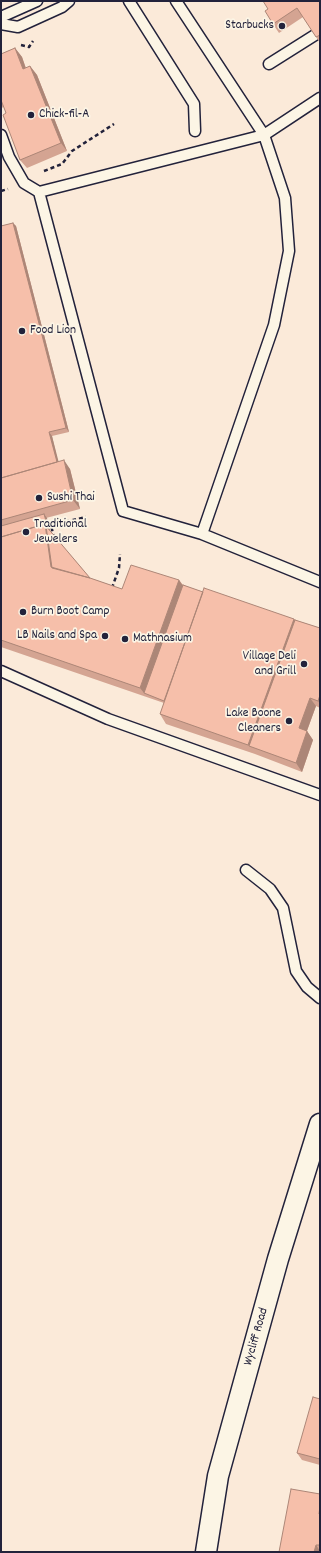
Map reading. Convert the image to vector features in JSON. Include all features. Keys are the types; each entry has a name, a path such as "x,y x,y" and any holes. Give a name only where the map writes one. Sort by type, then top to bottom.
{"street":[{"name":"Wycliff Road","path":"206,1552 218,1476 278,1259 320,1124"}],"lane":[{"path":"1,17 37,1"},
{"path":"1,24 18,27 62,7 69,1"},
{"path":"129,1 194,104 195,131"},
{"path":"176,1 264,135 285,198 289,251 274,325 202,534"},
{"path":"269,64 315,35"},
{"path":"39,192 264,135 320,98"},
{"path":"1,135 9,157 24,183 39,192 123,511 202,534 320,582"},
{"path":"1,671 108,719 320,795"},
{"path":"246,870 270,889 283,908 296,971 307,987 320,998"}],"path":[{"path":"40,172 62,164 72,151 114,124"},
{"path":"56,545 50,526 86,518"},
{"path":"112,588 119,568 120,554"},
{"path":"108,590 109,587 119,590"}],"building":[{"name":"Starbucks","path":"263,1 320,1 320,35 316,37 297,8 273,24 265,11 268,9"},
{"name":"Chick-fil-A","path":"15,48 23,69 30,66 61,143 20,160 3,115 6,113 1,100 1,54"},
{"name":"Food Lion","path":"13,223 66,428 49,432 57,462 1,478 1,226"},
{"name":"Sushi Thai","path":"64,460 73,500 1,520 1,478"},
{"path":"44,514 48,528 45,524 1,537 1,526"},
{"path":"45,524 51,567 122,589 131,565 179,580 140,688 1,640 1,537"},
{"path":"46,526 90,578 52,568"},
{"path":"183,585 203,592 164,701 144,693"},
{"path":"204,588 294,619 248,745 160,714"},
{"path":"295,620 320,628 320,695 318,701 310,698 299,728 307,731 296,763 249,746"},
{"path":"313,1397 320,1399 320,1459 297,1453"},
{"path":"291,1489 320,1494 320,1545 316,1545 314,1552 279,1552"}],"place":[{"name":"Starbucks","path":"282,26"},
{"name":"Chick-fil-A","path":"31,115"},
{"name":"Food Lion","path":"22,331"},
{"name":"Sushi Thai","path":"39,498"},
{"name":"Traditional Jewelers","path":"26,532"},
{"name":"Burn Boot Camp","path":"23,612"},
{"name":"LB Nails and Spa","path":"105,636"},
{"name":"Mathnasium","path":"125,639"},
{"name":"Village Deli and Grill","path":"304,664"},
{"name":"Lake Boone Cleaners","path":"289,721"}]}
